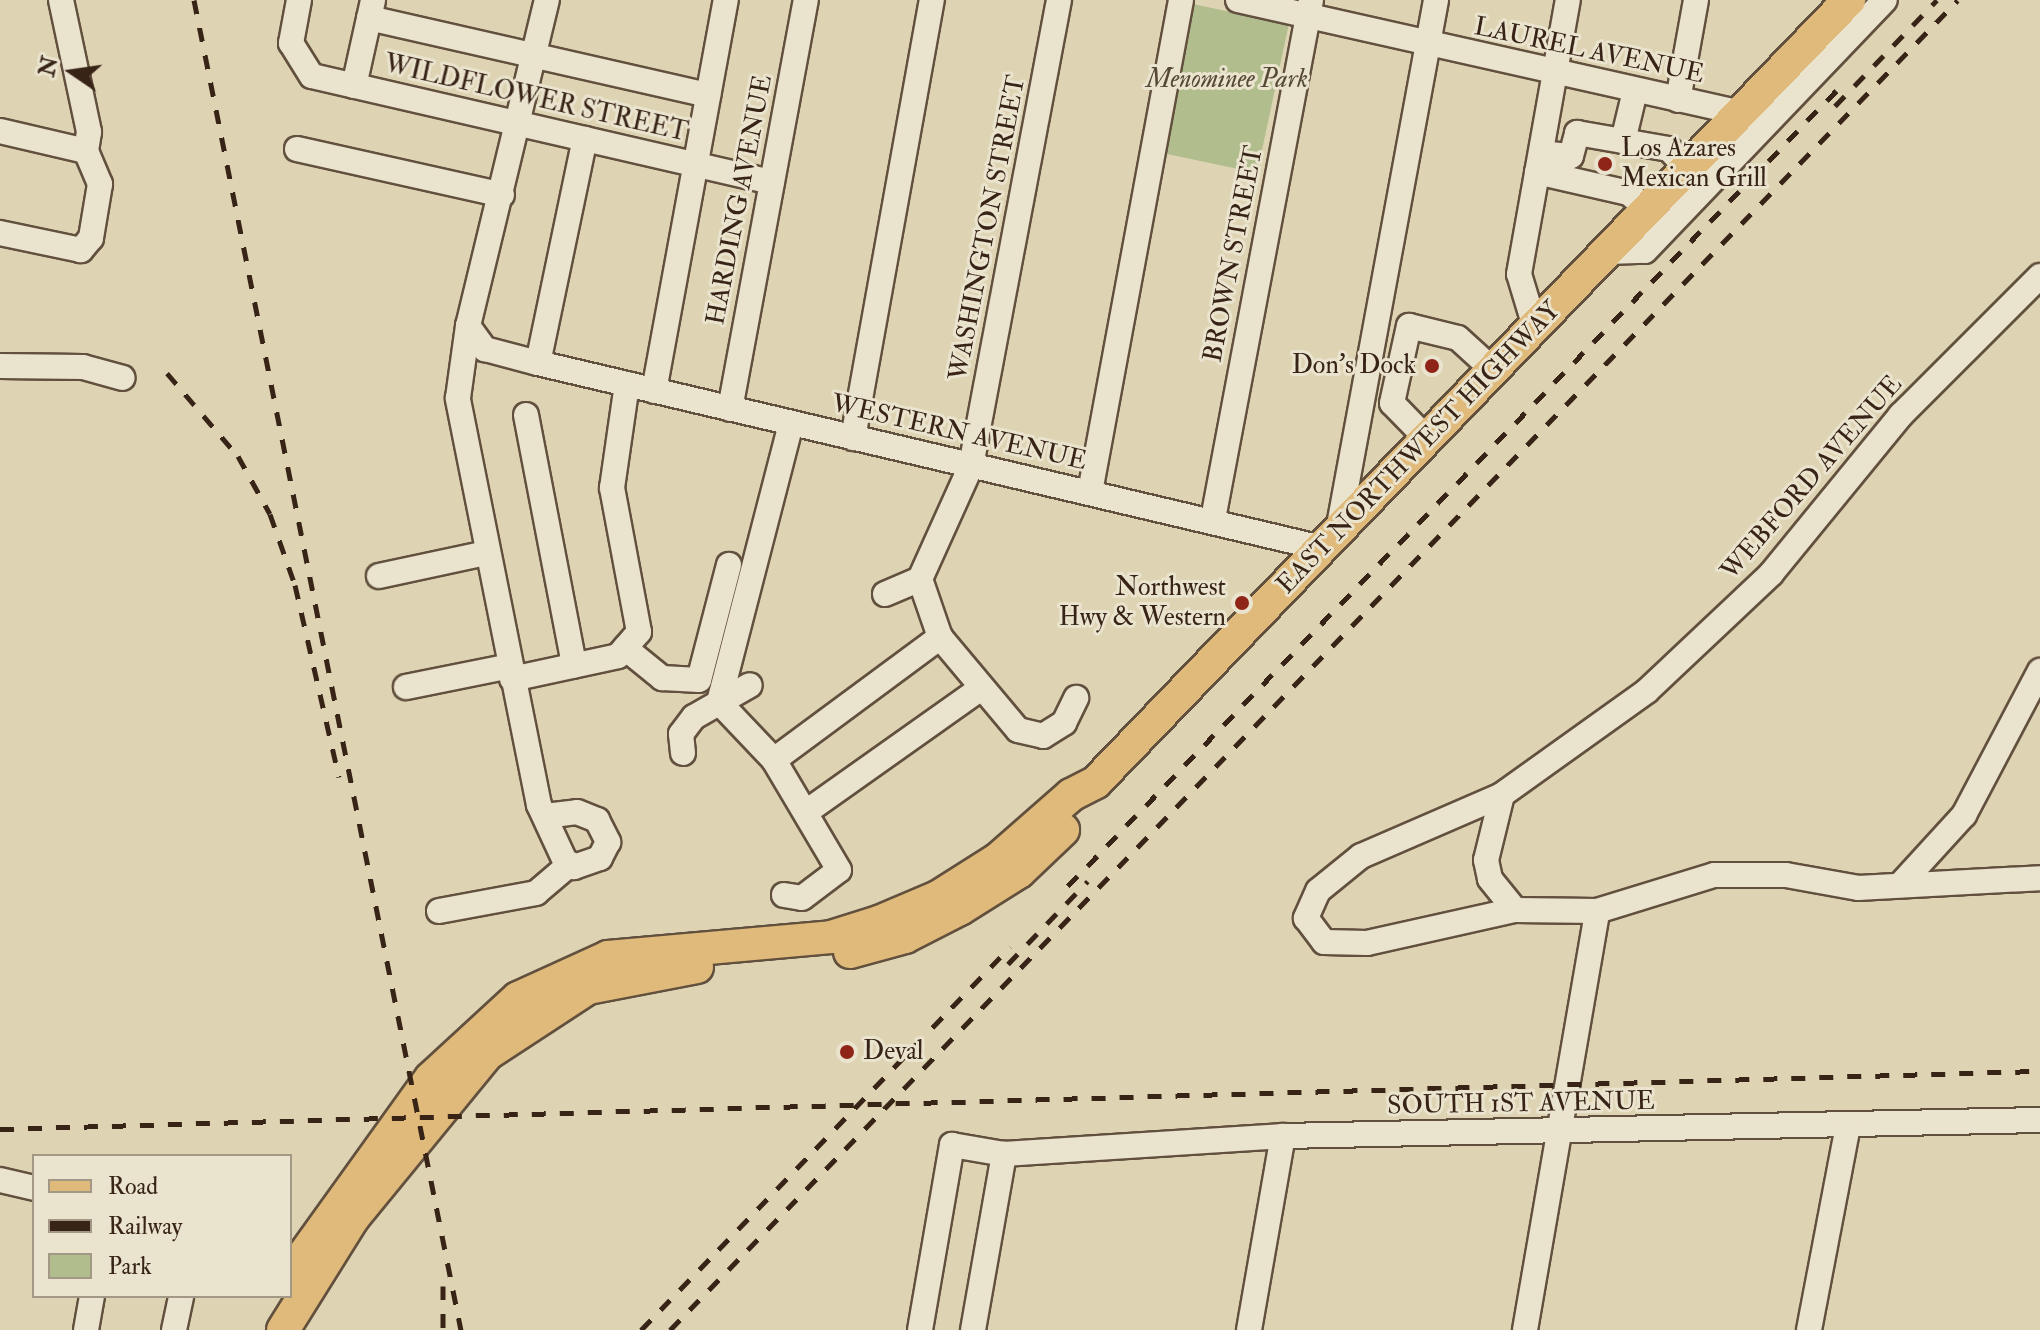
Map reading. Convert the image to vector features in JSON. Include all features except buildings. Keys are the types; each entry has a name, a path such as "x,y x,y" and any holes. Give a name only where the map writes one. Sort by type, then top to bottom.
{"main road":[{"name":"EAST NORTHWEST HIGHWAY","path":"292,1271 431,1078 518,998 635,952 781,944 879,922 938,897 998,859 1071,795 1096,782 1849,0"},
{"name":"EAST NORTHWEST HIGHWAY","path":"283,1330 306,1283 462,1079 537,1015 623,976 808,962 905,937 1019,872 1087,806 1096,782"},
{"path":"263,1330 278,1298"}],"street":[{"path":"0,233 81,250 91,238 100,184 86,151 89,132 61,0"},
{"name":"WILDFLOWER STREET","path":"299,0 294,58 312,76 772,182"},
{"path":"547,0 468,326 458,398 486,553 545,816 570,864"},
{"path":"654,391 726,0"},
{"name":"HARDING AVENUE","path":"730,409 806,0"},
{"path":"853,438 932,0"},
{"name":"WASHINGTON STREET","path":"920,579 971,466 1059,0"},
{"path":"1090,492 1181,0"},
{"name":"LAUREL AVENUE","path":"1238,0 1309,8 1428,44 1741,113"},
{"path":"1330,540 1436,0"},
{"path":"1535,327 1519,290 1568,0"},
{"path":"1678,100 1696,0"},
{"path":"1607,252 1645,251 1885,0"},
{"name":"BROWN STREET","path":"1213,519 1309,8"},
{"path":"354,86 371,9 534,55 708,95"},
{"path":"1623,141 1635,91"},
{"path":"0,131 86,151"},
{"path":"1539,162 1571,156 1577,133 1669,149 1687,168"},
{"path":"538,363 585,139"},
{"path":"297,149 502,195"},
{"path":"1539,162 1629,193 1647,210"},
{"name":"WEBFORD AVENUE","path":"1515,910 1367,943 1324,942 1306,918 1318,891 1361,856 1502,795 1647,691 1713,632 1840,495 1901,415 2040,276"},
{"name":"WESTERN AVENUE","path":"468,326 485,349 538,363 971,466 1213,519 1330,540"},
{"path":"1427,439 1392,403 1409,326 1458,338 1493,370"},
{"path":"0,366 83,367 123,378"},
{"path":"406,687 574,665 625,648 639,632 612,488 627,384"},
{"path":"526,415 574,665"},
{"path":"719,702 791,424"},
{"path":"379,576 486,553"},
{"path":"625,648 662,678 699,680 729,565"},
{"path":"885,594 920,579 940,637 981,688 1030,737 1064,723 1076,698"},
{"path":"774,760 940,637"},
{"path":"1900,885 1964,815 2040,671"},
{"path":"683,753 681,734 719,702 750,685"},
{"path":"809,810 981,688"},
{"path":"719,702 774,760 809,810 839,870 802,898 784,895"},
{"path":"1502,795 1486,860 1490,879 1515,910 1597,911 1714,875 1900,885 2040,878"},
{"path":"439,911 536,893 570,864 600,858 603,828 577,812 545,816"},
{"path":"1525,1330 1597,911"},
{"name":"SOUTH 1ST AVENUE","path":"920,1330 952,1145 1004,1154 1283,1136 2040,1120"},
{"path":"1809,1330 1848,1126"},
{"path":"1249,1330 1283,1136"},
{"path":"973,1330 1004,1154"},
{"path":"0,1180 32,1188"},
{"path":"86,1330 92,1298"},
{"path":"174,1330 181,1298"}],"green space":[{"name":"Menominee Park","path":"1188,3 1289,24 1257,173 1156,152"}],"railway":[{"path":"194,0 461,1330"},
{"path":"1835,106 1937,0"},
{"path":"670,1330 1958,0"},
{"path":"1068,886 1838,89"},
{"path":"167,373 238,456 270,514 295,585 339,777"},
{"path":"1008,964 1088,881"},
{"path":"641,1330 1010,947"},
{"path":"0,1129 2040,1071"},
{"path":"443,1286 443,1330"}],"place":[{"name":"Los Azares Mexican Grill","path":"1605,164"},
{"name":"Don's Dock","path":"1432,366"},
{"name":"Northwest Hwy & Western","path":"1242,603"},
{"name":"Deval","path":"847,1052"}]}
